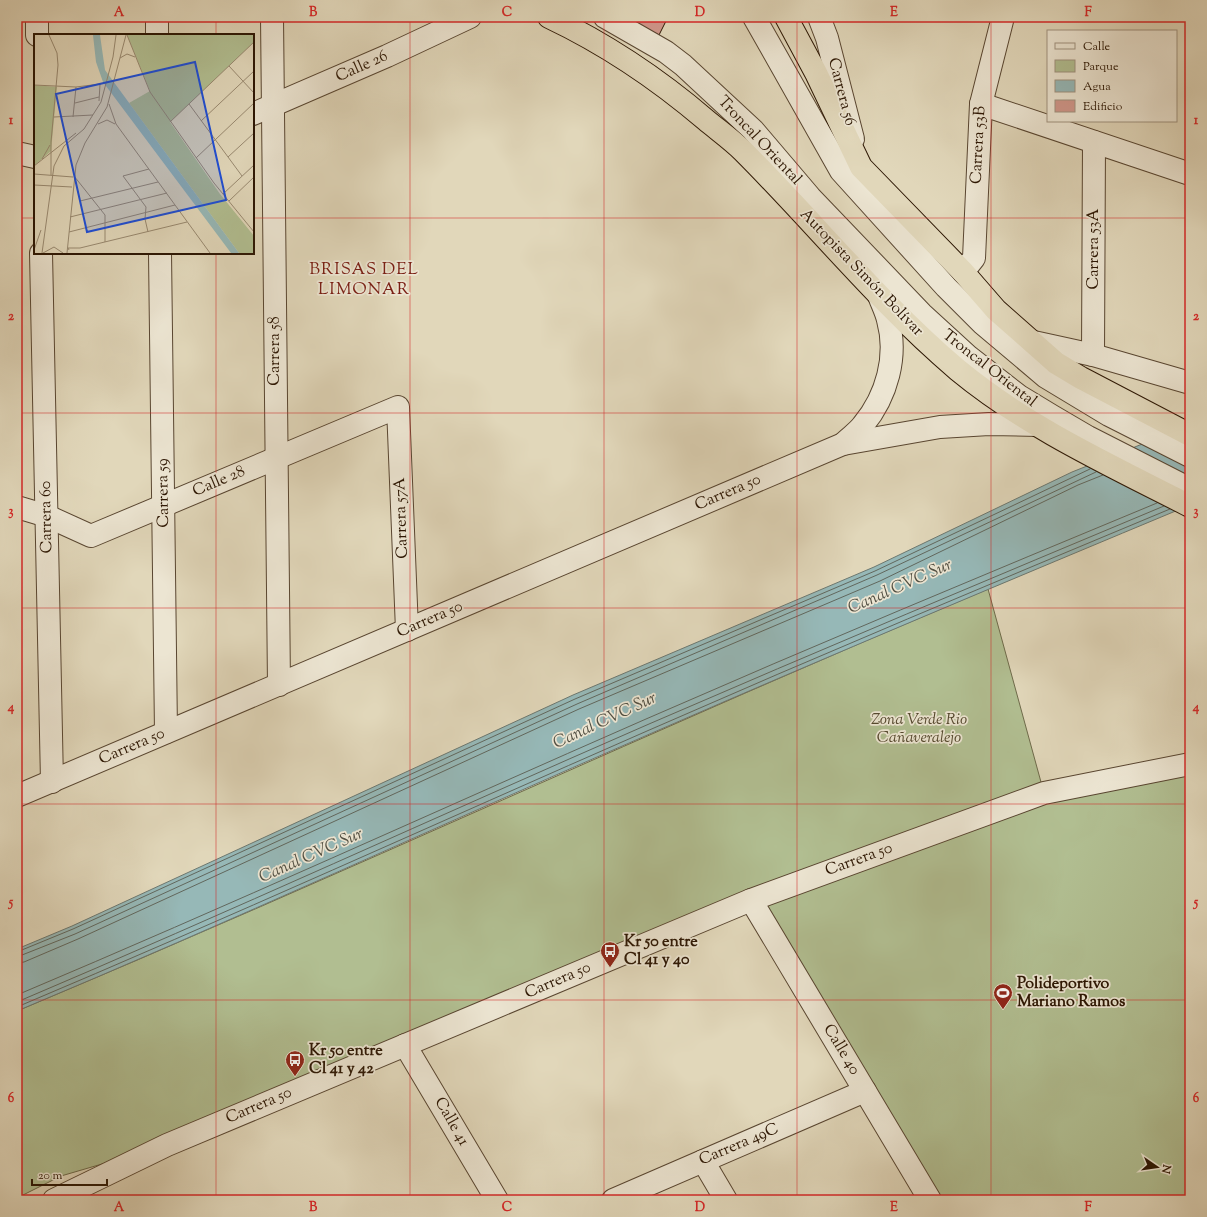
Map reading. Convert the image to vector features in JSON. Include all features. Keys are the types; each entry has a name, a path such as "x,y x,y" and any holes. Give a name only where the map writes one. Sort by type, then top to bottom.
{"highway":[{"name":"Autopista Simón Bolívar","path":"549,17 575,29 668,88 742,150 878,294 958,369 1002,403 1038,425 1080,441 1190,506"},
{"path":"786,17 816,73 861,167 963,272 996,310 1029,341 1116,408 1190,435"}],"street":[{"path":"36,17 37,34"},
{"path":"157,17 157,34"},
{"name":"Carrera 58","path":"272,17 279,685"},
{"name":"Calle 26","path":"254,114 387,56 470,17"},
{"name":"Troncal Oriental","path":"605,17 660,48 683,65 747,125 810,196 916,308 969,357 1080,441 1190,489"},
{"name":"Troncal Oriental","path":"754,17 840,170 946,287 993,333 1046,378 1116,408 1190,456"},
{"name":"Carrera 56","path":"819,17 827,38 861,167"},
{"name":"Carrera 53B","path":"963,272 974,258 980,104 1003,17"},
{"path":"980,104 1190,174"},
{"name":"Carrera 53A","path":"1093,355 1094,142"},
{"path":"17,153 34,157"},
{"name":"Carrera 60","path":"41,254 52,782"},
{"name":"Carrera 59","path":"160,254 166,732"},
{"name":"Carrera 50","path":"843,444 863,425 879,402 889,375 892,348 888,320 878,294"},
{"path":"1029,341 1093,355 1190,383"},
{"name":"Calle 28","path":"17,508 47,516 91,536 398,407"},
{"name":"Carrera 57A","path":"398,407 407,630"},
{"name":"Carrera 50","path":"17,796 843,444 940,427 989,424 1038,425"},
{"name":"Carrera 50","path":"54,1200 167,1145 751,900 1044,793 1190,764"},
{"name":"Calle 40","path":"751,900 930,1200"},
{"name":"Calle 41","path":"406,1045 497,1200"},
{"name":"Carrera 49C","path":"613,1200 865,1091"},
{"path":"703,1161 726,1200"}],"green space":[{"name":"Zona Verde Rio Cañaveralejo","path":"988,589 1044,793 1190,764 1190,1200 930,1200 751,900 167,1145 61,1176 17,1198 17,1011 260,907 745,693"}],"water":[{"name":"Canal CVC Sur","path":"1190,425 1190,505 719,704 176,943 17,1011 17,949 72,926 573,695 874,567 1072,472"}],"building":[{"path":"626,17 668,17 659,35"}],"place":[{"name":"Kr 50 entre Cl 41 y 40","path":"610,968"},
{"name":"Polideportivo Mariano Ramos","path":"1003,1010"},
{"name":"Kr 50 entre Cl 41 y 42","path":"295,1077"}],"district":[{"name":"BRISAS DEL LIMONAR","path":"364,280"}]}
